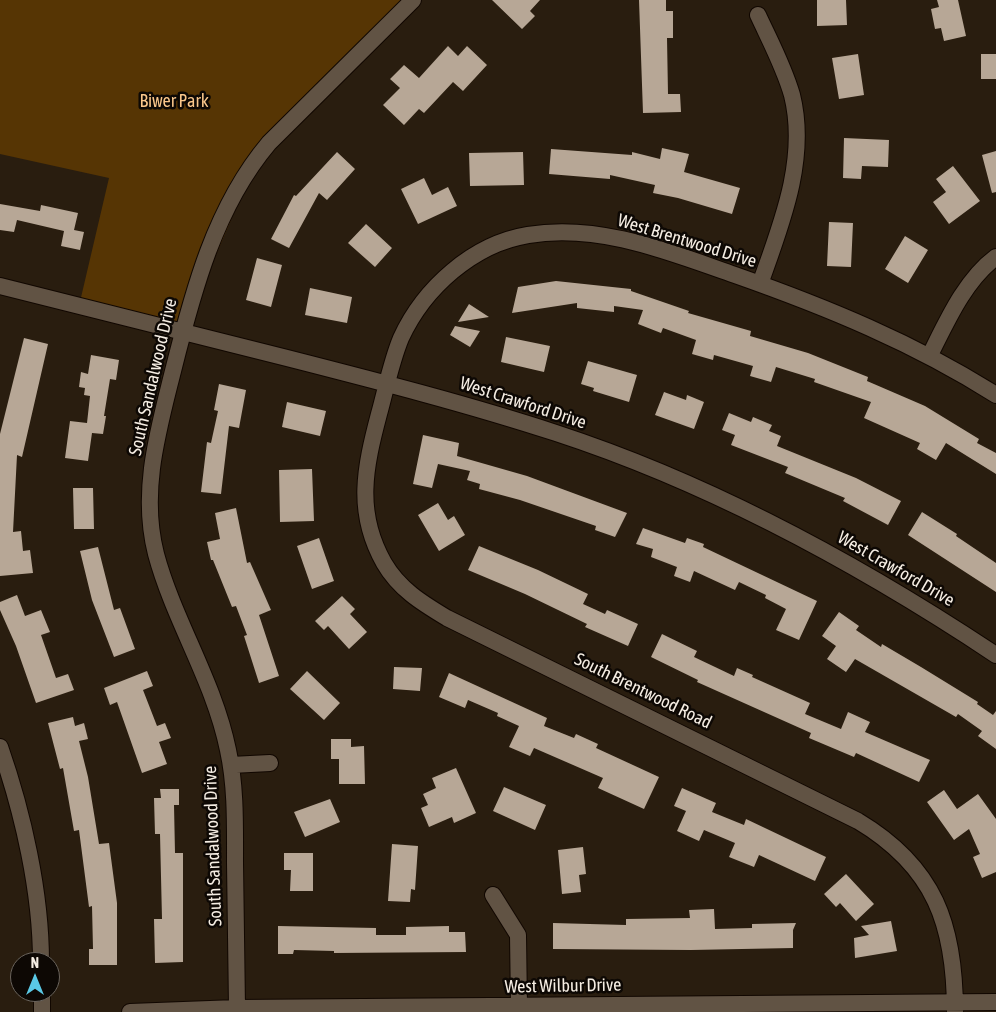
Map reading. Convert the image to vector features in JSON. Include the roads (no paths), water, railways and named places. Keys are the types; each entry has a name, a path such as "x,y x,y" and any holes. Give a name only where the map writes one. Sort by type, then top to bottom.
{"street":[{"name":"South Sandalwood Drive","path":"237,1008 235,805 231,765 228,748 213,699 162,576 151,526 150,496 153,453 183,332 207,254 222,220 258,157 414,0"},
{"path":"758,15 784,72 792,96 796,154 792,182 760,284"},
{"name":"West Brentwood Drive","path":"387,384 394,358 408,325 439,284 469,258 498,243 525,235 576,233 639,243 760,284 877,329 930,355 996,394"},
{"path":"930,355 966,289 985,265 996,256"},
{"name":"West Crawford Drive","path":"0,286 387,384 558,434 699,489 757,516 864,572 937,616 996,655"},
{"name":"South Brentwood Road","path":"387,384 368,457 364,494 372,534 384,562 400,585 421,602 446,618 732,756 858,821 890,842 920,874 932,894 948,931 956,988 955,1007"},
{"path":"0,748 23,827 36,904 41,952"},
{"path":"231,765 270,763"},
{"path":"493,895 518,935 519,1007"},
{"name":"West Wilbur Drive","path":"130,1012 237,1008 955,1007 996,1002"}],"park label":[{"name":"Biwer Park","path":"174,101"}]}
